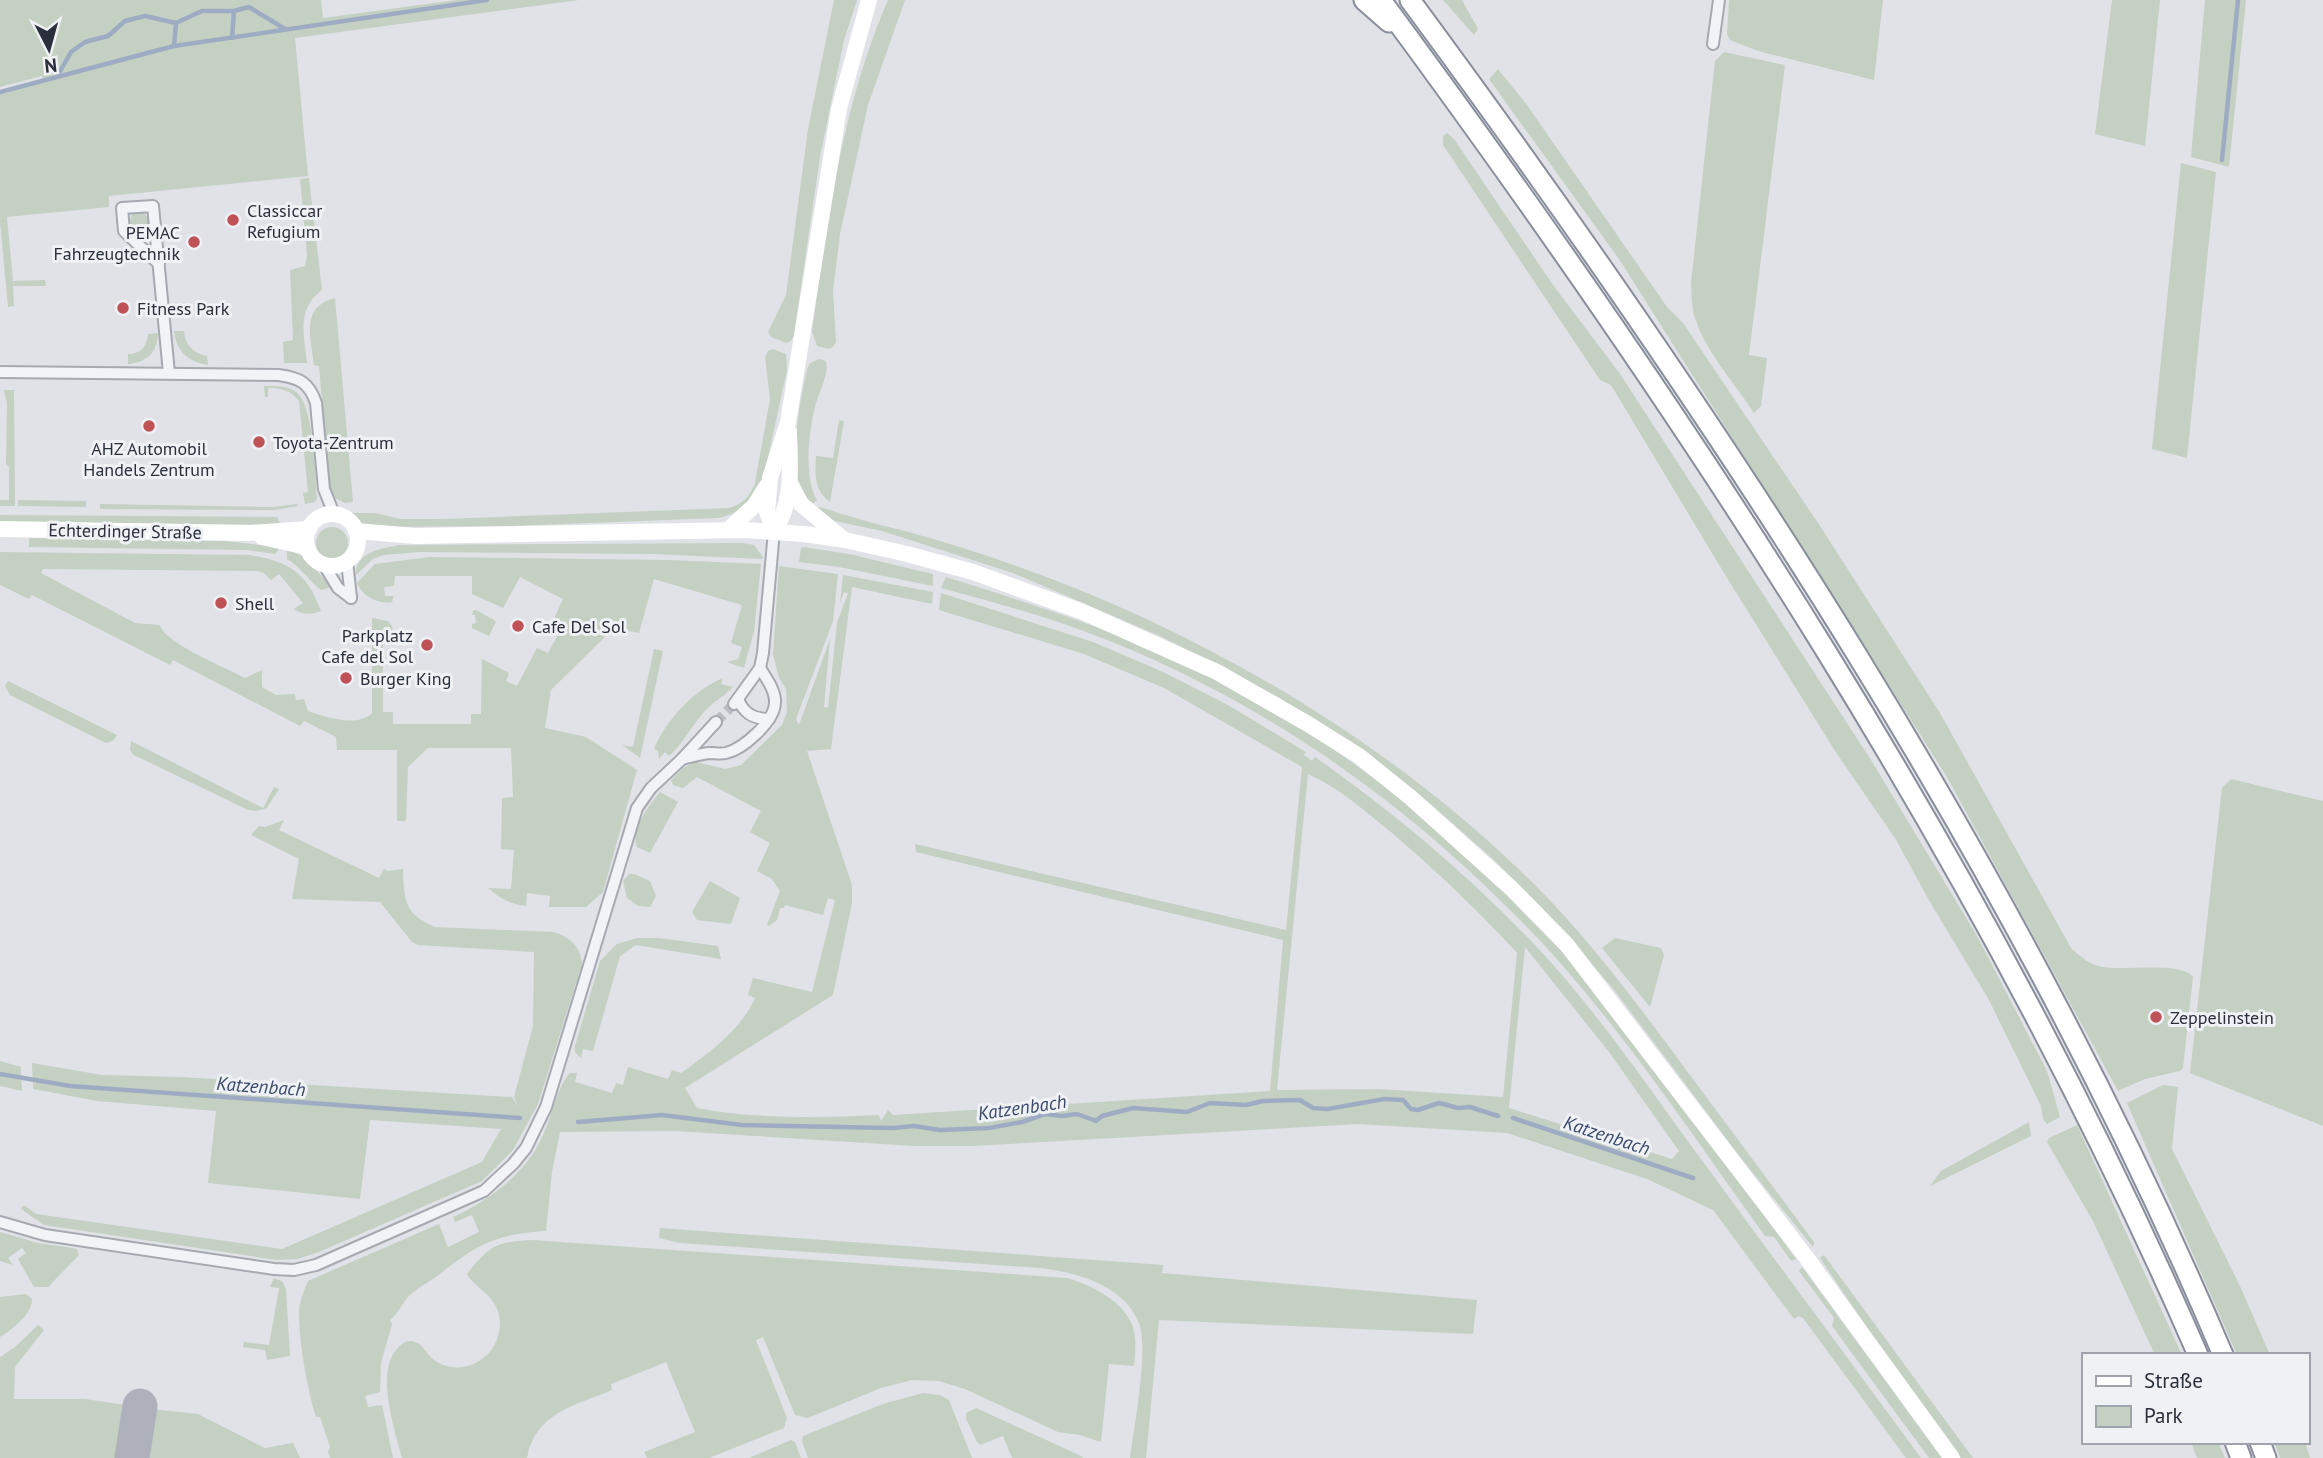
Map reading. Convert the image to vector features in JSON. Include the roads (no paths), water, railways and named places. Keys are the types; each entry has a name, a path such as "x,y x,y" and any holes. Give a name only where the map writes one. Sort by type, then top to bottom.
{"highway":[{"path":"1364,0 1370,8 1408,37"},
{"path":"1381,0 1578,273 1685,431 1894,762 2059,1058 2197,1353"},
{"path":"1410,0 1553,198 1694,403 1904,734 2008,914 2081,1052 2171,1238 2222,1353"}],"main road":[{"path":"774,531 767,512 771,478 788,422 839,109 869,0"},
{"path":"774,531 785,511 789,481 788,422"},
{"path":"728,530 755,505 771,478"},
{"path":"789,481 801,504 845,540"},
{"path":"334,514 350,522 357,538 354,554 347,561 333,566 315,560 307,547 312,523 322,516 334,514"},
{"name":"Echterdinger Straße","path":"0,529 250,533 309,529"},
{"path":"357,538 728,530 774,531 845,540 973,572 1083,612 1217,672 1308,724 1359,756 1410,797 1511,888 1567,946 1798,1247 1952,1458"},
{"name":"Echterdinger Straße","path":"250,533 307,547"}],"street":[{"path":"1713,44 1718,0"},
{"path":"159,264 124,231 122,208 153,206 159,264 169,373"},
{"path":"0,372 279,375 296,378 305,382 316,402 324,489 334,514"},
{"path":"769,719 750,716 736,702 760,668 767,621 774,531"},
{"path":"324,565 338,588 351,598 347,561"},
{"path":"682,759 707,753 725,753 738,748 755,735 769,719 776,700 771,685 760,668"},
{"path":"0,1222 45,1235 294,1270 316,1265 484,1191 513,1164 536,1130 559,1068 633,819 651,788 716,722"}],"waterway":[{"path":"0,92 174,46 487,0"},
{"path":"2222,160 2238,0"},
{"path":"58,75 71,52 85,42 108,36 125,21 145,16 176,23 202,11 234,11 249,7 285,29"},
{"path":"232,38 234,11"},
{"path":"174,46 176,23"},
{"name":"Katzenbach","path":"0,1074 70,1086 520,1118"},
{"name":"Katzenbach","path":"578,1122 662,1115 742,1125 892,1128 914,1126 940,1130 989,1128 1022,1122 1045,1114 1077,1114 1096,1121 1102,1116 1133,1108 1187,1112 1210,1103 1246,1105 1263,1101 1300,1100 1313,1108 1328,1109 1384,1099 1403,1100 1411,1109 1418,1110 1439,1103 1458,1108 1470,1107 1498,1116"},
{"name":"Katzenbach","path":"1513,1118 1693,1178"}],"tunnel":[{"path":"716,722 734,704"}],"place":[{"name":"Classiccar Refugium","path":"233,220"},
{"name":"PEMAC Fahrzeugtechnik","path":"194,242"},
{"name":"Fitness Park","path":"123,308"},
{"name":"AHZ Automobil Handels Zentrum","path":"149,426"},
{"name":"Toyota-Zentrum","path":"259,442"},
{"name":"Shell","path":"221,603"},
{"name":"Cafe Del Sol","path":"518,626"},
{"name":"Parkplatz Cafe del Sol","path":"427,645"},
{"name":"Burger King","path":"346,678"},
{"name":"Zeppelinstein","path":"2156,1017"}]}
